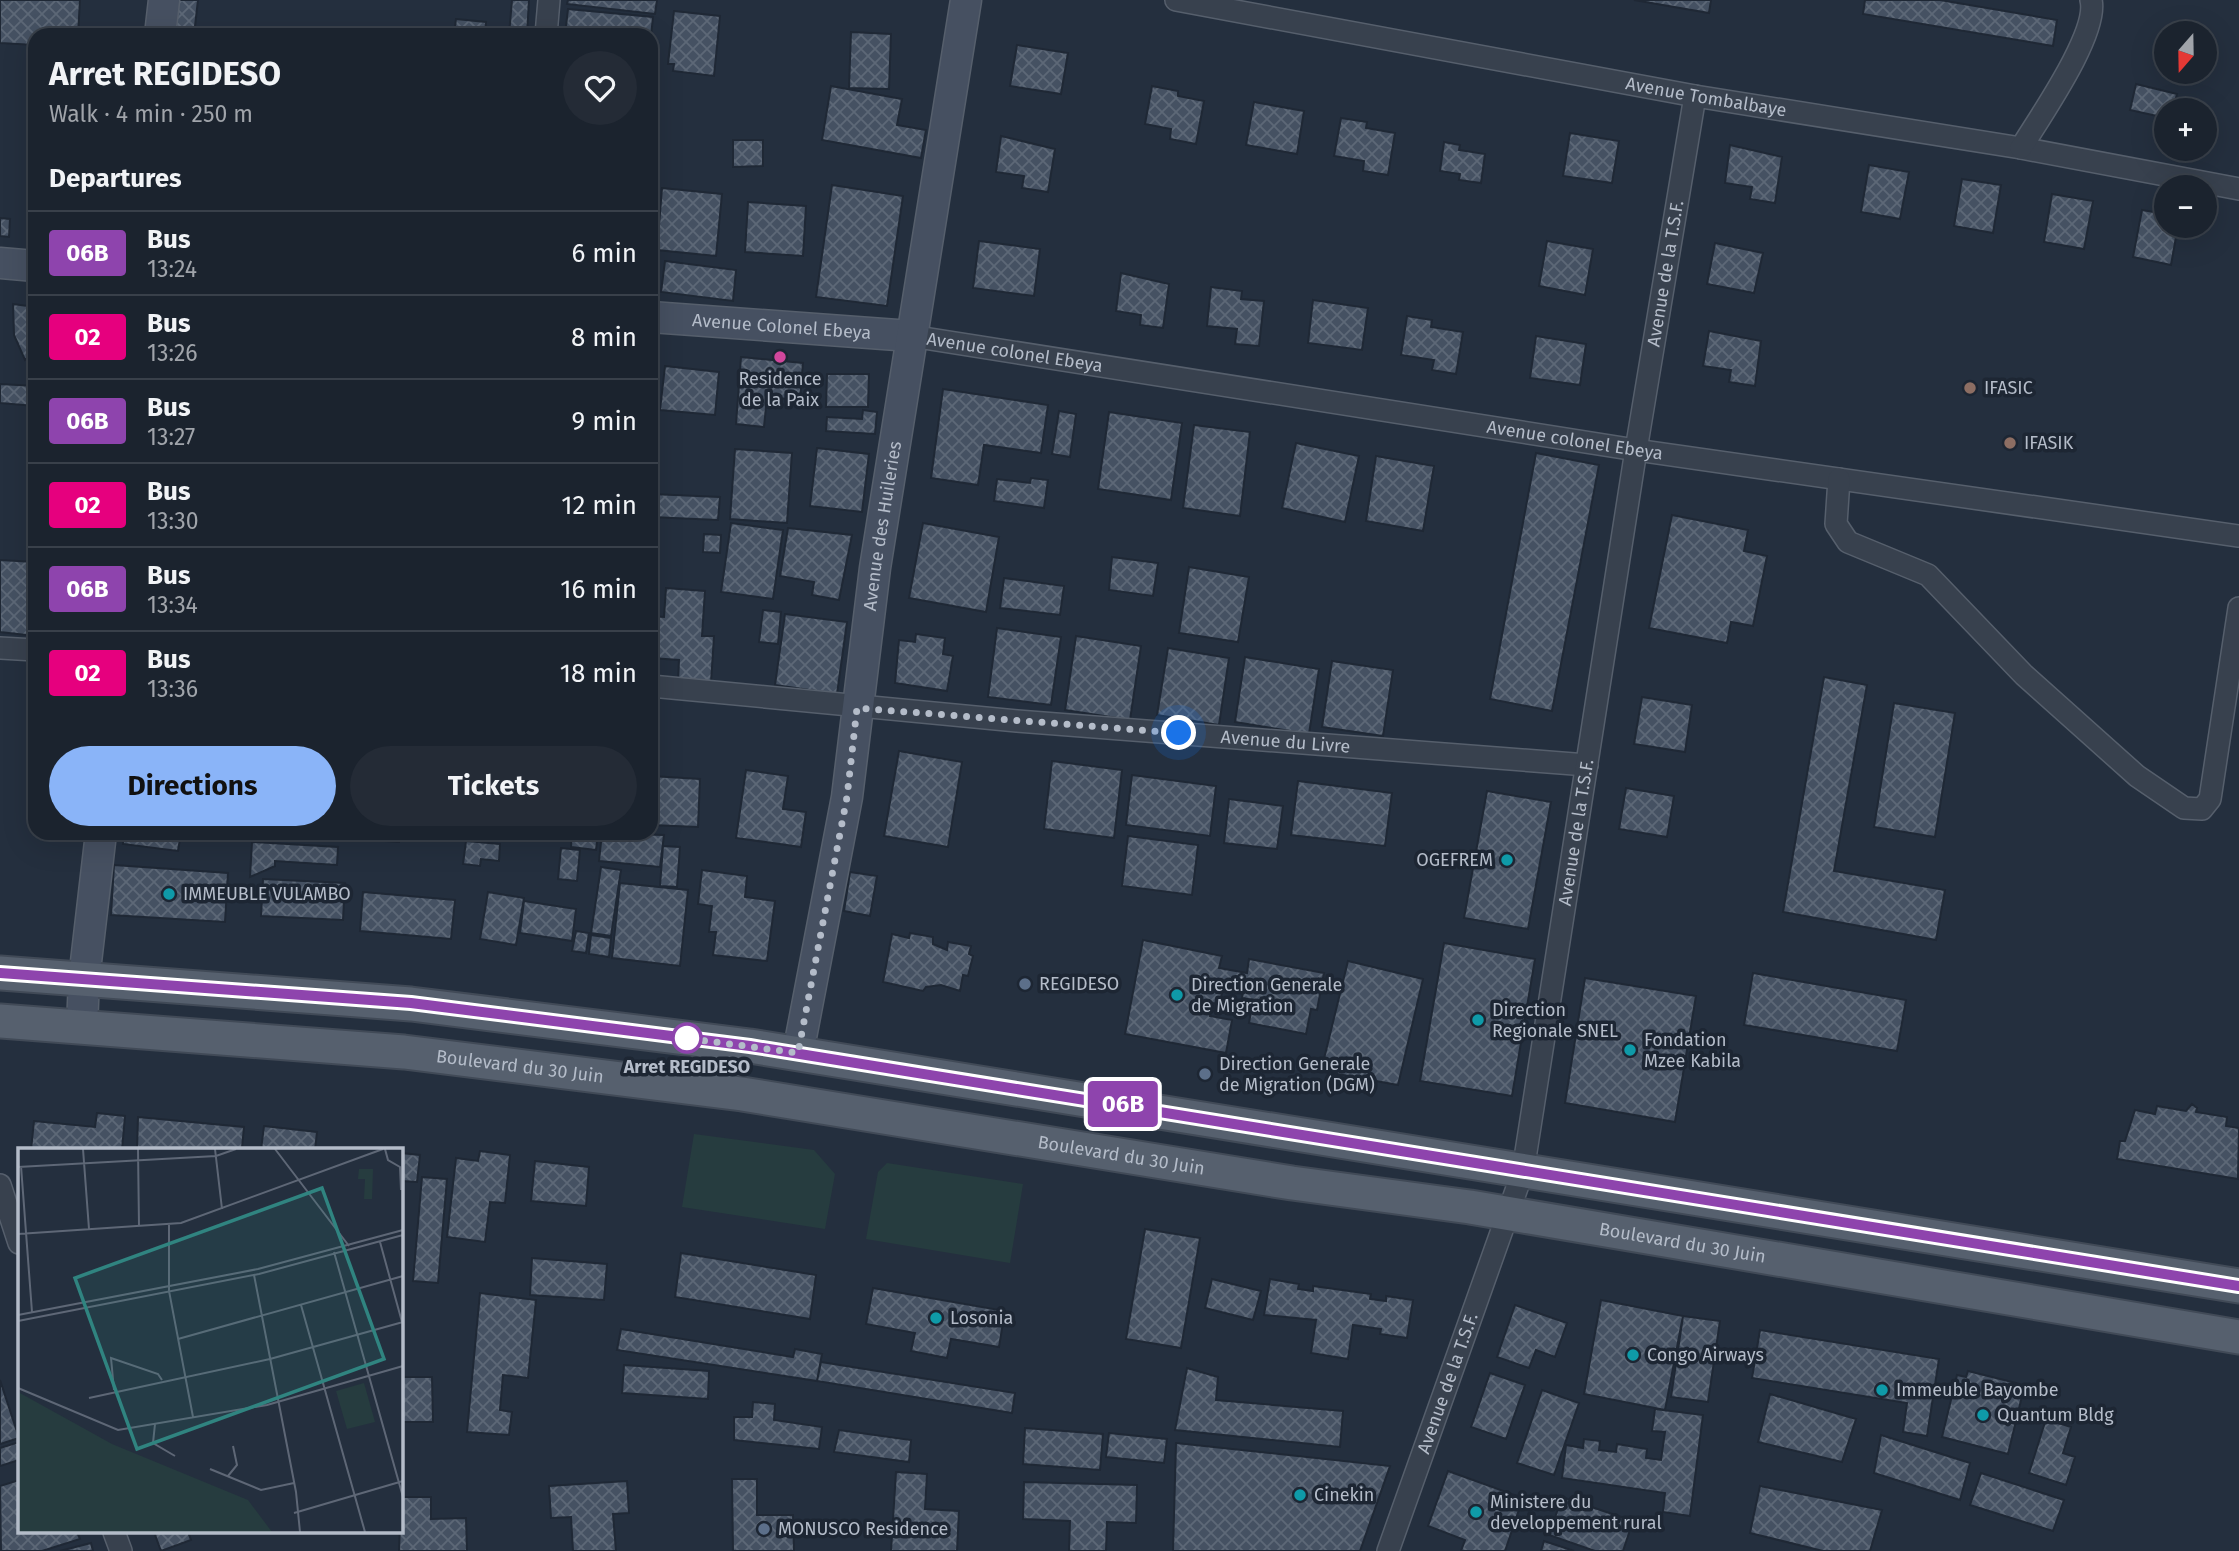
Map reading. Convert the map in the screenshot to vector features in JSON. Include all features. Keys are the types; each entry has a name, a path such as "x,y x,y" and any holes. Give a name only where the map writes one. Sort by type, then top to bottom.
{"main road":[{"path":"161,28 164,0"},
{"name":"Avenue des Huileries","path":"798,1053 847,797 857,708 911,336 966,0"},
{"path":"0,263 28,265"},
{"name":"Avenue Colonel Ebeya","path":"658,318 911,336"},
{"path":"82,1027 84,979 100,840"},
{"path":"0,973 411,1003 798,1053 2239,1286"},
{"name":"Boulevard du 30 Juin","path":"0,1021 404,1052 742,1094 1507,1214 2239,1338"}],"street":[{"path":"547,28 549,0"},
{"name":"Avenue Tombalbaye","path":"1176,0 1695,96 2021,148 2239,189"},
{"path":"2021,148 2080,50 2093,8 2091,0"},
{"name":"Avenue de la T.S.F.","path":"1388,1551 1522,1171 1695,96"},
{"name":"Avenue colonel Ebeya","path":"911,336 1636,450 2239,536"},
{"path":"1839,479 1836,524 1848,542 1928,575 2024,675 2137,776 2184,808 2202,809 2210,799 2239,608"},
{"path":"0,648 28,650"},
{"name":"Avenue du Livre","path":"658,687 857,708 1587,765"},
{"path":"0,1185 18,1240"},
{"path":"115,1534 121,1551"}],"green space":[{"path":"694,1134 814,1150 835,1174 825,1229 682,1207"},
{"path":"887,1163 1023,1184 1010,1263 866,1239 878,1172"}],"building":[{"path":"0,0 80,0 78,28 28,28 28,45 0,43"},
{"path":"173,0 198,0 195,28 171,28"},
{"path":"512,0 529,0 527,28 510,28"},
{"path":"568,0 657,0 655,14 567,4"},
{"path":"1634,0 1711,0 1709,13"},
{"path":"1634,0 1711,0 1709,13"},
{"path":"1865,0 1940,0 2057,20 2053,46 1863,14"},
{"path":"568,9 653,17 652,28 566,28"},
{"path":"674,11 720,16 714,76 673,71 674,64 668,64"},
{"path":"456,19 486,22 486,28 455,28"},
{"path":"851,32 891,34 889,89 849,88"},
{"path":"1017,45 1068,53 1061,94 1010,86"},
{"path":"2136,84 2177,94 2176,98 2154,98 2154,115 2130,110"},
{"path":"831,86 902,99 897,125 926,130 921,158 822,140"},
{"path":"1152,86 1178,91 1178,96 1204,101 1196,144 1170,139 1171,129 1145,124"},
{"path":"1254,102 1304,111 1297,154 1246,145"},
{"path":"1341,118 1367,122 1366,128 1395,133 1388,175 1363,171 1364,161 1334,156"},
{"path":"1570,133 1619,141 1612,183 1563,176"},
{"path":"1001,136 1055,149 1048,192 1022,188 1024,176 996,172"},
{"path":"733,140 763,140 763,166 733,167"},
{"path":"1444,142 1460,145 1459,150 1485,154 1481,183 1459,180 1460,174 1440,171"},
{"path":"1730,145 1782,157 1775,203 1750,199 1752,187 1725,183"},
{"path":"1869,165 1909,172 1900,219 1861,212"},
{"path":"1962,179 2001,185 1993,233 1954,226"},
{"path":"832,185 903,196 887,306 816,297"},
{"path":"662,188 722,194 716,256 658,250"},
{"path":"2052,194 2093,201 2084,249 2044,242"},
{"path":"748,202 806,206 803,256 745,252"},
{"path":"2142,210 2154,212 2154,238 2176,238 2171,265 2133,257"},
{"path":"0,218 10,219 9,237 0,236"},
{"path":"979,241 1040,249 1034,296 973,288"},
{"path":"1547,241 1593,249 1585,295 1539,286"},
{"path":"1715,243 1763,253 1754,293 1707,284"},
{"path":"665,261 736,270 733,301 661,292"},
{"path":"1121,273 1169,284 1163,328 1140,325 1141,315 1116,311"},
{"path":"1211,287 1242,291 1241,299 1264,301 1259,346 1235,344 1237,329 1207,326"},
{"path":"1313,300 1368,308 1362,350 1308,343"},
{"path":"13,304 28,306 28,358 25,360 14,335"},
{"path":"1407,316 1432,320 1431,327 1463,332 1456,374 1432,370 1434,360 1401,355"},
{"path":"1709,331 1761,341 1755,386 1729,382 1731,370 1703,366"},
{"path":"1536,336 1586,344 1580,385 1530,378"},
{"path":"741,357 803,363 800,400 767,397 764,427 736,424"},
{"path":"665,366 719,372 715,415 660,410"},
{"path":"827,374 869,374 868,407 826,407"},
{"path":"0,384 28,386 28,405 0,403"},
{"path":"943,389 1048,405 1041,453 984,445 978,485 931,478"},
{"path":"863,410 877,412 875,434 826,431 827,417 862,419"},
{"path":"1059,411 1076,414 1070,457 1052,454"},
{"path":"1109,412 1182,423 1171,500 1098,489"},
{"path":"1194,425 1250,432 1240,516 1183,508"},
{"path":"1296,443 1359,456 1345,522 1282,508"},
{"path":"817,448 869,454 862,512 810,506"},
{"path":"735,449 792,453 787,523 730,519"},
{"path":"1536,453 1599,465 1552,711 1490,699"},
{"path":"1376,456 1434,466 1423,531 1366,521"},
{"path":"1031,478 1048,480 1044,508 994,501 997,479 1030,483"},
{"path":"658,494 720,497 718,520 658,517"},
{"path":"1672,515 1748,530 1744,551 1767,556 1753,626 1731,622 1727,643 1649,628"},
{"path":"731,523 783,530 773,599 721,592"},
{"path":"923,523 999,537 986,612 909,598"},
{"path":"788,528 852,535 839,600 812,595 814,582 780,576"},
{"path":"704,534 721,535 720,553 703,552"},
{"path":"1112,557 1158,563 1153,596 1109,590"},
{"path":"0,560 28,562 28,635 0,632"},
{"path":"1189,567 1249,577 1238,642 1179,633"},
{"path":"1004,578 1064,586 1060,615 1000,608"},
{"path":"666,588 705,591 702,636 714,636 711,683 678,681 679,660 658,658 658,617 664,617"},
{"path":"763,610 781,612 778,644 759,642"},
{"path":"785,614 847,622 837,694 775,685"},
{"path":"997,628 1061,637 1051,705 988,697"},
{"path":"916,634 945,638 943,654 953,656 947,691 895,683 899,640 915,642"},
{"path":"1076,636 1141,646 1130,720 1065,710"},
{"path":"1168,648 1229,658 1219,725 1157,715"},
{"path":"1245,657 1319,669 1309,734 1235,722"},
{"path":"1332,661 1393,670 1383,736 1322,727"},
{"path":"1824,677 1867,685 1834,871 1945,890 1936,940 1783,912"},
{"path":"1642,697 1692,705 1685,752 1634,744"},
{"path":"1894,703 1955,713 1935,837 1874,827"},
{"path":"899,751 962,762 948,847 884,836"},
{"path":"1052,761 1122,770 1114,838 1044,829"},
{"path":"746,770 788,776 783,809 806,812 801,847 736,838"},
{"path":"1132,775 1216,786 1210,836 1126,825"},
{"path":"658,776 700,779 698,827 658,825"},
{"path":"1298,781 1392,793 1385,846 1291,835"},
{"path":"1626,788 1674,796 1667,837 1619,829"},
{"name":"OGEFREM","path":"1487,791 1551,802 1528,929 1464,918"},
{"path":"1229,799 1283,806 1277,849 1224,843"},
{"path":"658,835 664,835 660,867 599,861 601,840 658,840"},
{"path":"1128,836 1198,845 1192,895 1122,886"},
{"path":"123,840 180,840 178,851 123,844"},
{"path":"572,840 597,840 596,850 571,847"},
{"path":"466,841 500,844 499,861 481,859 480,866 463,864"},
{"path":"252,842 338,847 337,865 275,861 275,866 250,877"},
{"path":"663,846 680,847 677,887 660,886"},
{"path":"561,848 580,850 577,881 558,879"},
{"name":"IMMEUBLE VULAMBO","path":"114,865 228,873 225,922 111,915"},
{"path":"601,867 621,870 611,936 591,933"},
{"path":"702,870 747,876 745,897 775,901 767,961 713,955 716,932 709,932 712,906 698,904"},
{"path":"850,872 877,876 870,916 844,911"},
{"path":"263,879 345,883 343,920 261,916"},
{"path":"620,883 688,890 680,966 612,958"},
{"path":"363,892 455,900 451,939 360,931"},
{"path":"488,892 524,898 516,945 480,939"},
{"path":"524,901 576,909 572,941 520,933"},
{"path":"576,931 589,933 586,953 572,951"},
{"path":"910,933 933,937 933,944 947,950 948,942 971,946 969,954 973,956 968,976 963,975 960,991 941,985 926,987 923,991 883,982 892,934 909,938"},
{"path":"591,935 611,938 609,957 589,954"},
{"name":"Direction Generale de Migration","path":"1143,940 1222,956 1219,968 1247,973 1249,959 1324,973 1317,1010 1311,1009 1306,1034 1249,1023 1253,1000 1242,998 1243,991 1223,987 1220,1004 1213,1003 1210,1016 1232,1020 1226,1053 1125,1034"},
{"name":"Direction Regionale SNEL","path":"1444,943 1535,959 1512,1096 1420,1081"},
{"path":"1348,961 1423,979 1398,1085 1321,1071"},
{"path":"1753,973 1906,1000 1897,1051 1744,1025"},
{"name":"Fondation Mzee Kabila","path":"1585,978 1696,996 1675,1122 1565,1103"},
{"path":"2192,1104 2197,1108 2196,1112 2227,1117 2226,1126 2239,1128 2238,1179 2117,1159 2120,1141 2125,1141 2135,1110 2155,1114 2157,1106 2186,1111"},
{"path":"97,1113 125,1116 122,1148 31,1148 34,1121 95,1127"},
{"path":"138,1117 244,1127 242,1148 137,1148"},
{"path":"264,1126 317,1132 315,1148 261,1148"},
{"path":"480,1151 510,1155 505,1203 490,1202 485,1242 447,1237 456,1158 478,1161"},
{"path":"402,1153 420,1155 417,1182 402,1181"},
{"path":"535,1161 589,1167 586,1206 531,1201"},
{"path":"422,1177 447,1179 438,1283 413,1281"},
{"path":"1145,1229 1200,1238 1181,1348 1126,1339"},
{"path":"681,1253 816,1275 810,1319 675,1297"},
{"path":"532,1258 607,1264 604,1300 530,1295"},
{"path":"1212,1279 1261,1291 1253,1320 1205,1308"},
{"path":"1270,1279 1299,1284 1298,1289 1313,1291 1313,1286 1371,1294 1370,1299 1386,1301 1386,1296 1413,1300 1407,1338 1380,1334 1381,1329 1353,1325 1348,1359 1311,1353 1316,1320 1264,1315"},
{"name":"Losonia","path":"873,1288 1005,1311 999,1347 951,1339 947,1358 911,1351 915,1333 866,1324"},
{"path":"480,1293 536,1300 528,1378 503,1375 500,1410 512,1412 509,1435 467,1432"},
{"name":"Congo Airways","path":"1601,1300 1683,1316 1665,1410 1584,1394"},
{"path":"1515,1305 1567,1323 1555,1357 1536,1350 1529,1368 1497,1357"},
{"path":"1683,1316 1720,1321 1708,1402 1671,1397"},
{"path":"621,1329 793,1357 795,1349 822,1354 817,1381 617,1350"},
{"name":"Immeuble Bayombe","path":"1760,1330 1939,1359 1927,1436 1903,1432 1907,1403 1752,1378"},
{"path":"821,1362 1015,1393 1012,1413 817,1381"},
{"path":"624,1365 709,1371 708,1399 622,1393"},
{"path":"1187,1368 1218,1377 1216,1400 1343,1411 1340,1447 1175,1430"},
{"name":"Quantum Bldg","path":"1968,1371 2016,1383 2015,1390 2023,1392 2008,1454 1942,1437 1957,1375 1966,1377"},
{"path":"1490,1373 1525,1385 1506,1439 1471,1427"},
{"path":"402,1377 432,1377 433,1422 402,1422"},
{"path":"0,1380 18,1438 0,1444"},
{"path":"1542,1390 1579,1403 1554,1475 1517,1463"},
{"path":"1770,1394 1856,1419 1842,1462 1758,1442"},
{"path":"753,1402 775,1404 774,1420 822,1427 819,1449 734,1440 734,1417 752,1417"},
{"path":"1655,1409 1703,1415 1690,1516 1663,1512 1665,1493 1562,1478 1566,1445 1583,1448 1584,1439 1600,1441 1599,1450 1616,1452 1617,1444 1647,1449 1646,1458 1661,1460 1665,1432 1652,1431"},
{"path":"2046,1419 2071,1427 2063,1453 2075,1457 2066,1485 2029,1473"},
{"path":"1025,1428 1103,1434 1100,1470 1023,1464"},
{"path":"839,1430 911,1440 909,1462 834,1452"},
{"path":"1109,1433 1167,1439 1164,1463 1106,1457"},
{"path":"1881,1435 1970,1463 1960,1500 1874,1473"},
{"path":"18,1442 18,1460 0,1466 0,1448"},
{"path":"1176,1443 1390,1466 1360,1551 1173,1551"},
{"name":"Ministere du developpement rural","path":"1448,1471 1523,1498 1505,1551 1461,1551 1465,1540 1428,1526"},
{"path":"896,1472 927,1474 925,1509 959,1511 957,1551 891,1551"},
{"path":"1981,1473 2064,1500 2053,1531 1970,1505"},
{"path":"732,1479 757,1479 757,1515 793,1515 794,1551 733,1551"},
{"path":"18,1480 18,1534 78,1534 80,1539 42,1551 1,1551 0,1486"},
{"path":"627,1481 629,1513 613,1514 616,1551 573,1551 571,1517 551,1518 549,1486"},
{"path":"1024,1482 1137,1485 1136,1523 1107,1522 1106,1551 1069,1551 1070,1521 1023,1519"},
{"path":"1760,1486 1882,1510 1870,1551 1823,1551 1750,1533"},
{"path":"402,1497 431,1497 431,1519 466,1518 467,1551 399,1551"},
{"path":"1562,1497 1633,1521 1623,1551 1595,1551 1549,1535"},
{"path":"155,1534 189,1534 191,1540 161,1551"},
{"path":"1544,1541 1574,1551 1541,1551"},
{"path":"91,1543 93,1551 60,1551"}],"bus line":[{"name":"06B","path":"0,973 411,1003 832,1057 2239,1286"}],"place":[{"name":"Residence de la Paix","path":"780,357"},
{"name":"IFASIC","path":"1970,388"},
{"name":"IFASIK","path":"2010,443"},
{"name":"OGEFREM","path":"1507,860"},
{"name":"IMMEUBLE VULAMBO","path":"169,894"},
{"name":"REGIDESO","path":"1025,984"},
{"name":"Direction Generale de Migration","path":"1177,995"},
{"name":"Direction Regionale SNEL","path":"1478,1020"},
{"name":"Arret REGIDESO","path":"687,1038"},
{"name":"Fondation Mzee Kabila","path":"1630,1050"},
{"name":"Direction Generale de Migration (DGM)","path":"1205,1074"},
{"name":"Losonia","path":"936,1318"},
{"name":"Congo Airways","path":"1633,1355"},
{"name":"Immeuble Bayombe","path":"1882,1390"},
{"name":"Quantum Bldg","path":"1983,1415"},
{"name":"Cinekin","path":"1300,1495"},
{"name":"Ministere du developpement rural","path":"1476,1512"},
{"name":"MONUSCO Residence","path":"764,1529"}],"route":[{"path":"687,1038 677,1037 798,1053 847,797 857,708 1179,733"}]}
